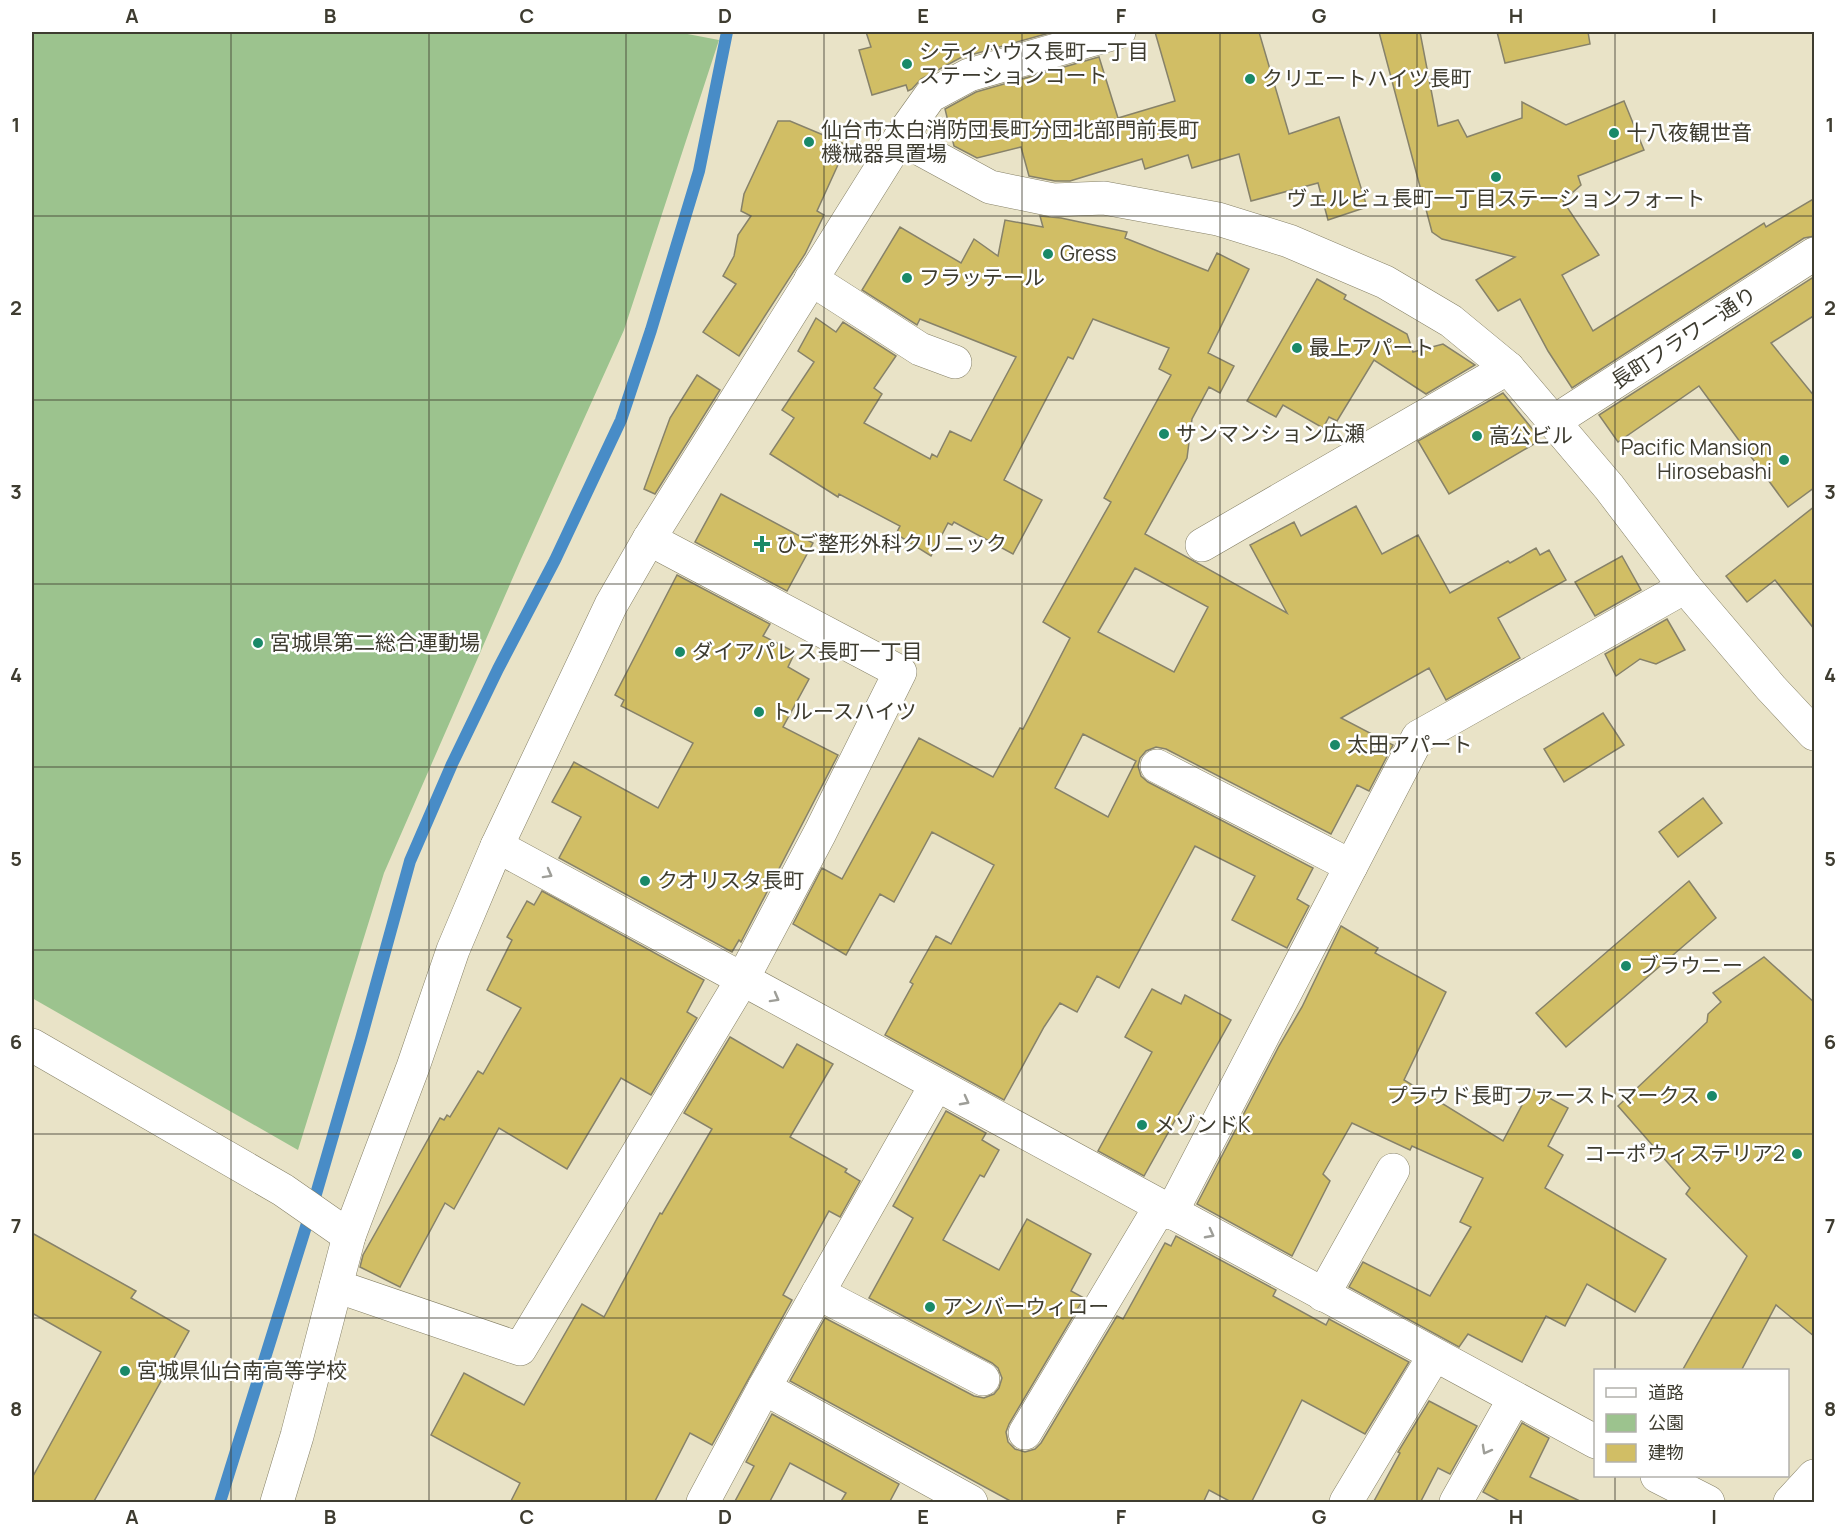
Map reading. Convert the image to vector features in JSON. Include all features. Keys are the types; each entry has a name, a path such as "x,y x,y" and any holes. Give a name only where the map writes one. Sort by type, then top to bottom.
{"street":[{"path":"277,1503 336,1286 342,1231 413,1067 453,950 497,846 611,605 649,538 900,138 930,96 969,75 1119,32"},
{"path":"900,138 990,187 1053,201 1104,198 1206,217 1289,241 1385,282 1451,321 1508,368 1609,487 1685,587 1771,688 1815,734"},
{"name":"長町フラワー通り","path":"1553,422 1815,254"},
{"path":"811,279 920,349 955,362"},
{"path":"1202,545 1508,368"},
{"path":"336,1286 520,1349 742,980 820,833 900,672 649,538"},
{"path":"1026,1433 1165,1210 1418,737 1685,587"},
{"path":"1157,766 1351,866"},
{"path":"497,846 1594,1441"},
{"path":"32,1045 283,1190 342,1231"},
{"path":"703,1503 764,1388 936,1086"},
{"path":"1323,1295 1393,1170"},
{"path":"818,1293 983,1379"},
{"path":"1347,1503 1434,1356"},
{"path":"764,1388 971,1503"},
{"path":"1456,1503 1514,1399"},
{"path":"1790,1503 1815,1476"},
{"path":"1659,1477 1708,1503"}],"green space":[{"name":"宮城県第二総合運動場","path":"32,32 677,32 719,40 624,330 384,873 298,1150 32,998"}],"building":[{"name":"シティハウス長町一丁目 ステーションコート","path":"866,32 1053,32 960,58 921,79 908,91 906,85 872,95 859,50 871,47"},
{"path":"1155,32 1259,32 1289,134 1339,117 1367,207 1328,220 1318,183 1251,201 1239,154 1192,168 1188,155 1145,169 1142,159 1070,181 1055,181 1029,176 1021,147 977,158 954,146 945,109 976,92 1099,57 1118,118 1175,101"},
{"path":"1379,32 1420,32 1438,126 1458,120 1467,137 1522,118 1522,102 1566,125 1624,101 1644,150 1578,176 1581,185 1563,201 1599,255 1562,275 1593,331 1764,223 1766,227 1815,198 1815,236 1804,238 1572,388 1548,351 1520,299 1498,311 1476,280 1515,257 1442,239 1432,232"},
{"path":"1497,32 1588,32 1590,44 1505,63"},
{"path":"778,121 790,121 847,145 817,211 824,215 805,254 739,356 703,332 736,284 723,276 734,256 738,235 751,216 741,211 744,194"},
{"path":"1040,216 1061,218 1127,232 1125,238 1208,271 1217,253 1249,269 1208,353 1234,366 1220,393 1209,387 1192,419 1187,458 1145,534 1287,613 1250,545 1294,522 1301,536 1356,506 1382,554 1418,535 1450,593 1536,548 1540,555 1549,550 1566,580 1498,618 1520,658 1446,700 1429,668 1341,718 1393,745 1369,791 1357,785 1331,834 1166,749 1156,747 1146,751 1140,758 1138,766 1141,776 1148,782 1313,868 1297,899 1309,906 1287,948 1232,920 1255,876 1195,846 1119,988 1097,976 1077,1012 1060,1003 1044,1027 1004,1100 885,1035 913,984 910,982 936,936 951,944 994,865 932,832 894,902 880,894 846,955 793,924 822,868 842,879 919,738 993,777 1020,728 1023,729 1070,638 1043,622 1111,502 1104,498 1171,375 1159,369 1169,348 1093,319 1073,359 1068,357 1004,480 1042,500 1013,554 954,522 952,525 948,523 931,556 896,534 900,526 839,494 838,497 770,454 794,418 782,410 814,362 798,351 816,318 836,332 843,322 896,356 874,388 882,394 864,423 930,459 932,454 937,457 950,431 971,441 1016,357 920,319 917,325 862,290 900,227 961,263 974,239 998,256 1005,220 1043,227","holes":["1135,568 1208,607 1174,672 1098,632","1083,734 1136,761 1108,817 1055,788"]},
{"path":"1815,276 1815,315 1771,343 1815,397 1815,487 1788,507 1699,386 1618,442 1599,415"},
{"path":"1317,279 1346,295 1344,299 1407,334 1413,352 1443,344 1475,365 1426,394 1374,360 1337,421 1329,417 1323,428 1283,405 1276,417 1247,401"},
{"path":"697,375 720,390 655,494 644,489 670,418"},
{"name":"高公ビル","path":"1503,393 1534,431 1534,444 1449,494 1418,441"},
{"path":"721,494 813,543 787,591 695,542"},
{"path":"1815,506 1815,630 1775,580 1747,602 1726,576"},
{"path":"1622,556 1641,590 1595,616 1575,582"},
{"path":"677,575 770,624 763,636 795,652 788,667 809,679 783,727 838,755 741,942 739,940 732,952 559,858 581,817 552,802 574,762 658,808 693,743 621,706 624,700 615,695"},
{"path":"1667,619 1685,650 1656,664 1640,659 1616,676 1605,654"},
{"path":"1603,713 1624,745 1564,782 1544,749"},
{"path":"1703,798 1722,823 1678,857 1659,832"},
{"name":"ブラウニー","path":"1689,881 1716,918 1566,1047 1536,1013"},
{"path":"542,891 704,980 687,1012 697,1018 651,1095 621,1078 567,1169 499,1128 454,1209 445,1203 400,1287 360,1267 363,1255 440,1118 444,1120 447,1115 450,1117 478,1071 483,1074 521,1008 487,990 512,940 507,937 527,901 534,905"},
{"path":"1341,926 1378,948 1375,953 1446,992 1404,1080 1503,1141 1531,1088 1568,1108 1548,1146 1563,1155 1545,1188 1666,1259 1635,1312 1587,1284 1565,1326 1546,1316 1522,1362 1468,1334 1459,1347 1349,1287 1363,1262 1430,1296 1471,1227 1460,1222 1483,1178 1412,1146 1410,1150 1352,1123 1323,1174 1330,1181 1292,1256 1197,1204 1279,1046 1302,1007"},
{"path":"1764,957 1815,1003 1815,1337 1776,1305 1742,1369 1683,1369 1747,1256 1686,1194 1690,1188 1618,1106 1707,1022 1708,1014 1721,1002 1713,993"},
{"path":"1152,989 1181,1004 1185,995 1231,1020 1144,1176 1098,1151 1152,1052 1125,1037"},
{"path":"730,1037 783,1068 797,1044 833,1064 790,1137 847,1169 845,1172 860,1181 840,1217 829,1211 783,1295 792,1300 712,1445 690,1433 654,1503 510,1503 520,1483 431,1435 464,1373 524,1405 582,1304 604,1317 660,1213 662,1214 712,1129 684,1113"},
{"path":"946,1111 986,1133 982,1140 999,1150 984,1177 980,1175 943,1240 999,1270 1027,1219 1091,1254 1071,1291 1084,1298 1009,1424 1006,1432 1008,1442 1015,1449 1025,1452 1035,1449 1041,1443 1117,1316 1123,1319 1165,1243 1171,1246 1176,1236 1276,1290 1273,1296 1326,1325 1329,1319 1409,1362 1365,1434 1302,1400 1251,1503 1233,1503 1209,1490 1203,1503 1014,1503 790,1381 825,1318 974,1396 984,1398 994,1394 999,1388 1002,1378 998,1368 992,1363 869,1298 913,1218 893,1206"},
{"path":"32,1233 136,1291 131,1298 189,1331 93,1503 32,1503 32,1478 101,1352 32,1313"},
{"path":"1429,1401 1477,1426 1450,1474 1438,1468 1420,1503 1373,1503 1400,1453 1398,1452"},
{"path":"772,1414 899,1484 889,1503 840,1503 846,1493 790,1463 769,1503 734,1503 754,1466 746,1462"},
{"path":"1522,1423 1549,1438 1530,1477 1584,1503 1503,1503 1483,1492"}],"waterway":[{"path":"220,1502 314,1201 410,861 452,764 555,560 621,420 699,171 727,32"}],"place":[{"name":"シティハウス長町一丁目 ステーションコート","path":"907,64"},
{"name":"クリエートハイツ長町","path":"1250,79"},
{"name":"十八夜観世音","path":"1614,133"},
{"name":"仙台市太白消防団長町分団北部門前長町 機械器具置場","path":"809,142"},
{"name":"ヴェルビュ長町一丁目ステーションフォート","path":"1496,177"},
{"name":"Gress","path":"1048,254"},
{"name":"フラッテール","path":"907,278"},
{"name":"最上アパート","path":"1297,348"},
{"name":"サンマンション広瀬","path":"1164,434"},
{"name":"高公ビル","path":"1477,436"},
{"name":"Pacific Mansion Hirosebashi","path":"1784,460"},
{"name":"ひご整形外科クリニック","path":"762,544"},
{"name":"宮城県第二総合運動場","path":"258,643"},
{"name":"ダイアパレス長町一丁目","path":"680,652"},
{"name":"トルースハイツ","path":"759,712"},
{"name":"太田アパート","path":"1335,745"},
{"name":"クオリスタ長町","path":"645,881"},
{"name":"ブラウニー","path":"1626,966"},
{"name":"プラウド長町ファーストマークス","path":"1712,1096"},
{"name":"メゾンドK","path":"1142,1125"},
{"name":"コーポウィステリア2","path":"1797,1154"},
{"name":"アンバーウィロー","path":"930,1307"},
{"name":"宮城県仙台南高等学校","path":"125,1371"}]}
